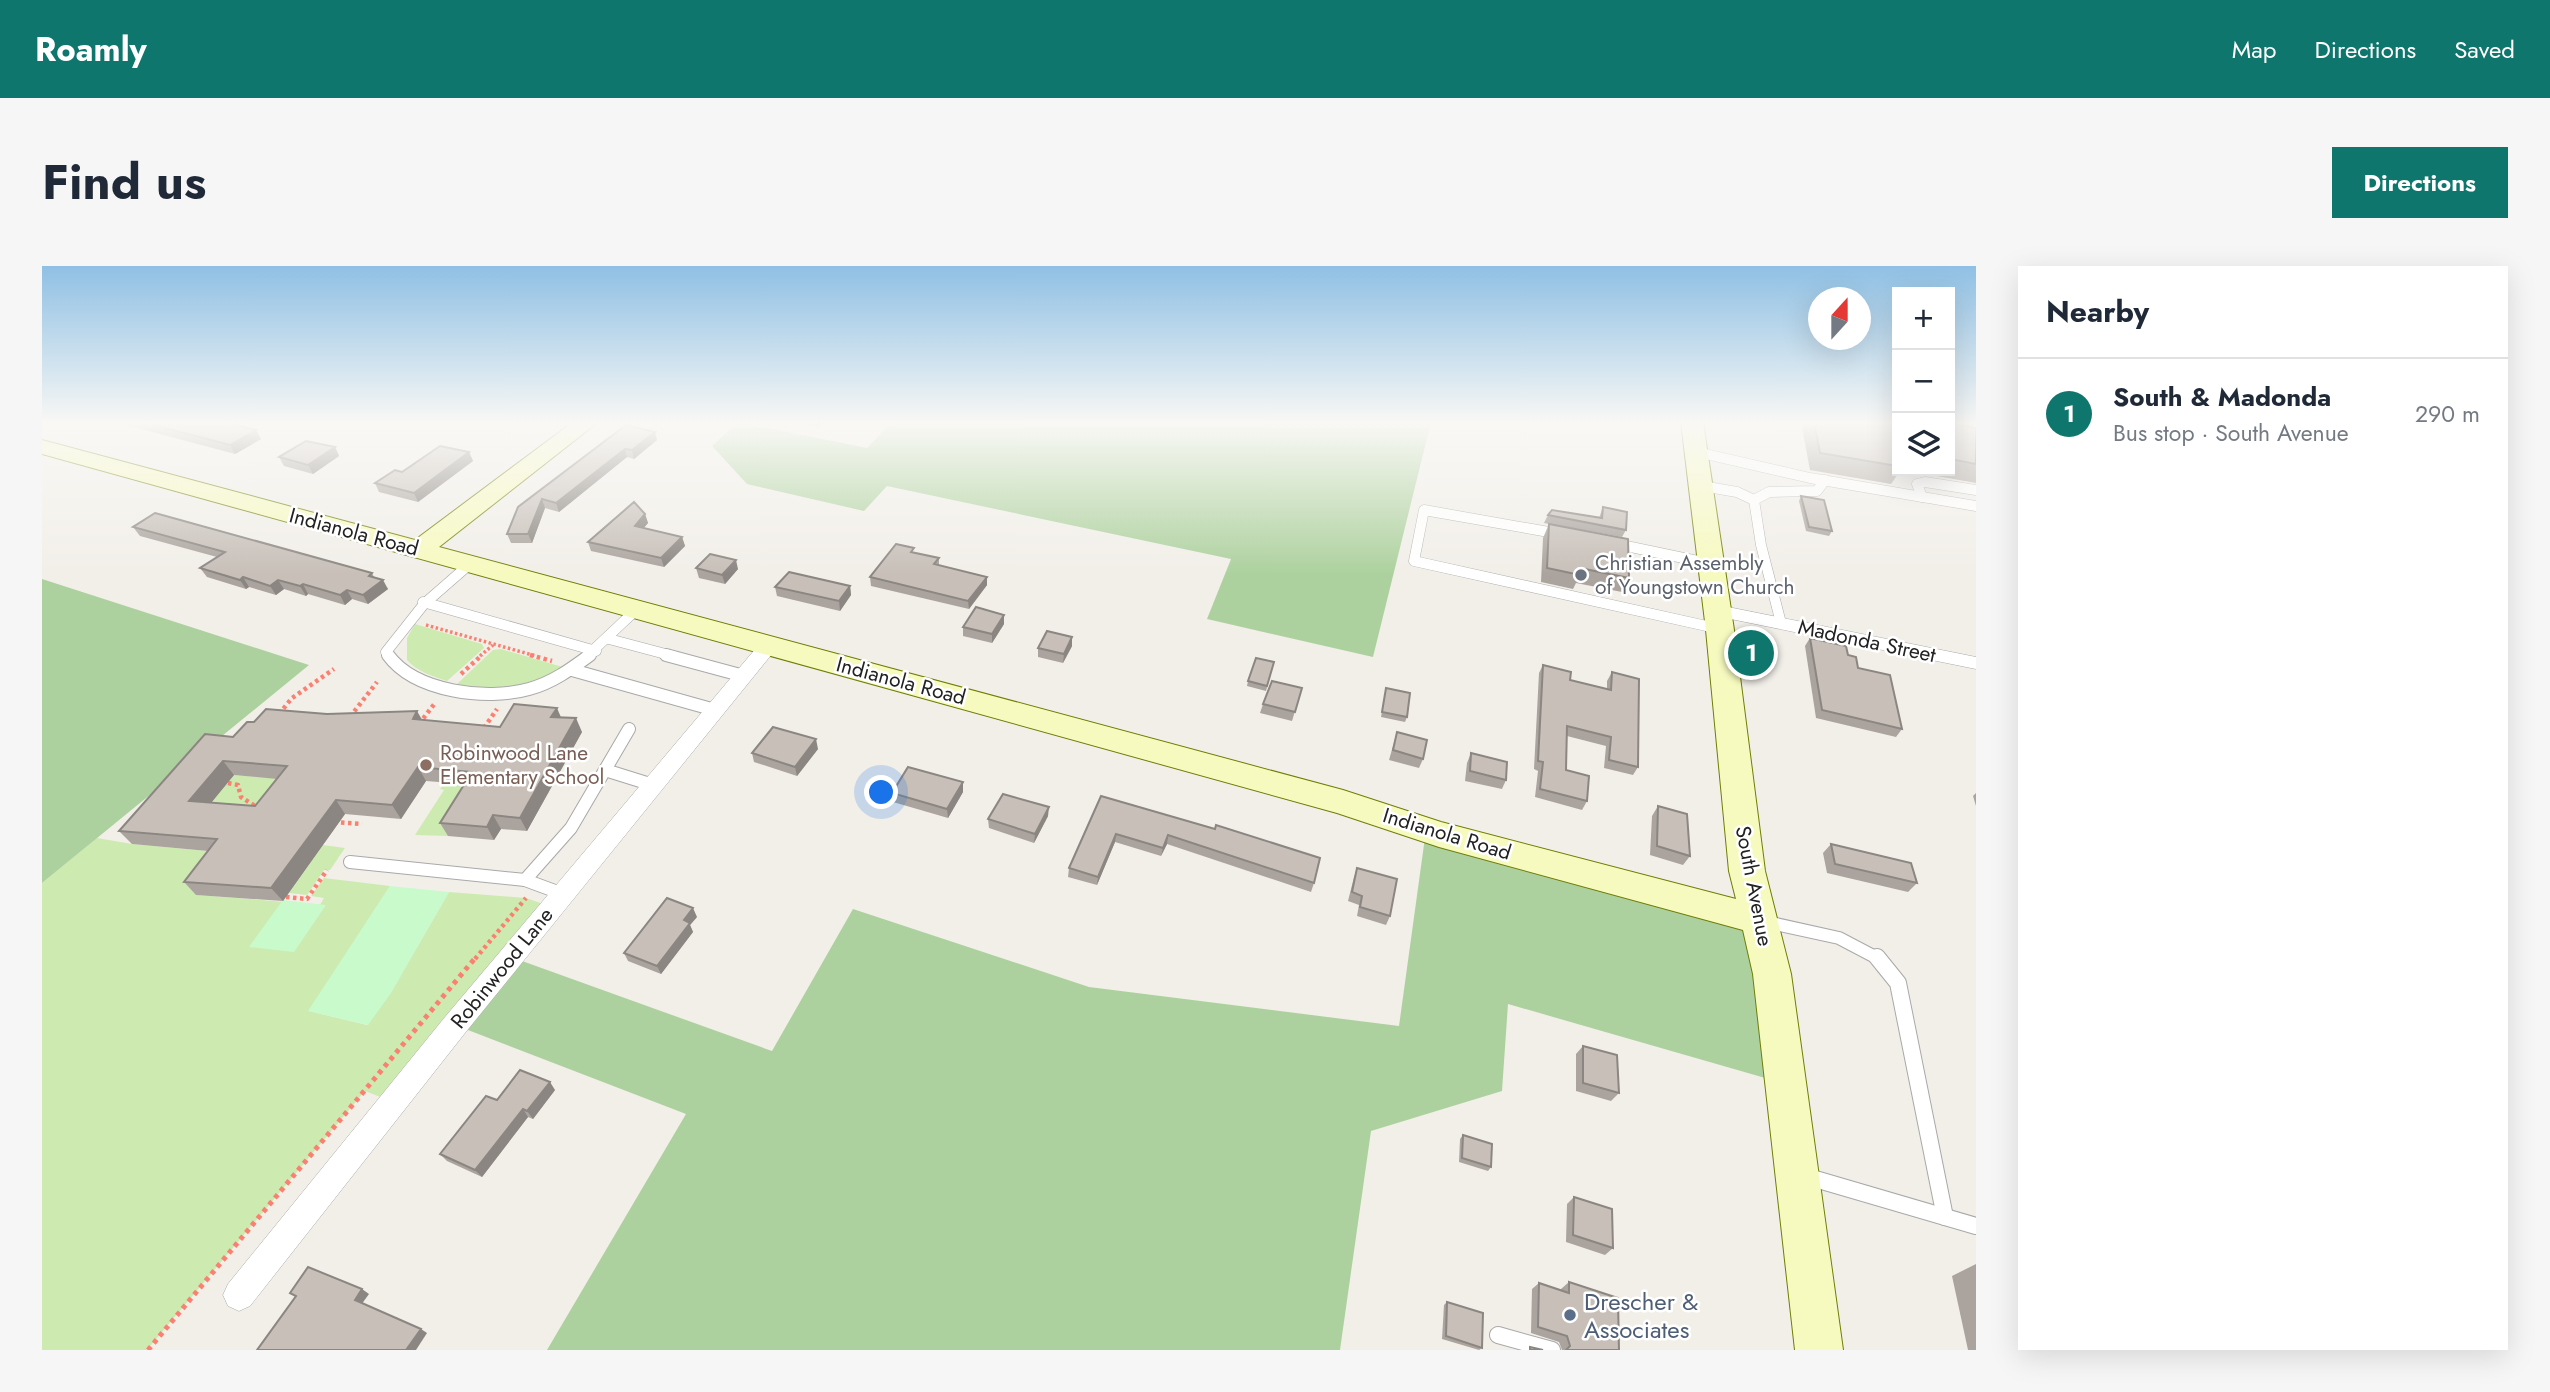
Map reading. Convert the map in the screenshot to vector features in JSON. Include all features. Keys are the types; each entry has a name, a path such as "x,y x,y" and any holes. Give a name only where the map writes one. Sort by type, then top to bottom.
{"street":[{"name":"Indianola Road","path":"137,473 1343,802 1466,841 1759,920"},
{"path":"419,549 520,473"},
{"name":"South Avenue","path":"1700,473 1747,871 1772,974 1819,1350"},
{"name":"Madonda Street","path":"1719,620 1781,623 1976,663"},
{"name":"Robinwood Lane","path":"239,1295 563,894 769,645"}],"lane":[{"path":"1791,473 1976,506"},
{"path":"1702,486 1737,492 1754,499 1769,492 1817,491 1825,480"},
{"path":"1922,497 1917,484 1925,482 1976,490"},
{"path":"1754,499 1761,545 1781,623"},
{"path":"1577,537 1424,510 1414,561 1719,620"},
{"path":"1603,541 1712,564"},
{"path":"471,563 423,602 408,620 386,652 398,669 416,678 469,694 509,694 543,687 596,651 638,609"},
{"path":"423,602 596,651"},
{"path":"610,639 744,676"},
{"path":"573,669 715,710"},
{"path":"525,880 571,828 629,729"},
{"path":"605,770 653,785"},
{"path":"350,862 525,880 563,894"},
{"path":"1759,920 1869,949 1890,967 1898,983 1945,1217"},
{"path":"1798,1174 1976,1226"},
{"path":"1497,1335 1552,1350"}],"path":[{"path":"408,620 573,669"},
{"path":"453,682 494,644"},
{"path":"276,717 292,698 334,669"},
{"path":"348,718 377,681"},
{"path":"418,725 437,699"},
{"path":"478,738 499,706"},
{"path":"228,783 238,785 241,797 256,805 256,812"},
{"path":"326,821 362,824"},
{"path":"286,897 307,899 326,873"},
{"path":"148,1350 526,898"}],"green space":[{"path":"736,473 1419,473 1373,657 1207,619 1231,559 887,486 864,511 747,484"},
{"path":"42,579 309,665 42,883"},
{"path":"415,624 482,644 484,648 447,681 421,671 407,660 407,638"},
{"path":"501,649 566,668 512,686 457,684 493,650"},
{"path":"234,775 297,780 265,820 201,815"},
{"path":"445,783 480,786 448,836 415,835 444,790 440,789"},
{"path":"1426,830 1759,920 1786,1084 1508,1004 1502,1091 1371,1131 1340,1350 547,1350 686,1114 455,1025 511,957 772,1051 853,909 1089,987 1399,1026"},
{"path":"97,838 132,844 251,855 197,895 320,905 324,898 311,896 324,878 390,886 309,1011 367,1025 391,992 449,892 526,898 552,907 393,1102 365,1091 147,1350 42,1350 42,883"},
{"path":"323,845 345,848 330,870 324,870 307,895 289,893"},
{"path":"390,886 449,892 391,993 368,1025 308,1011"},
{"path":"283,900 326,905 294,952 249,947"}],"building":[{"path":"391,473 441,473 414,493 375,483"},
{"path":"563,473 595,473 556,503 542,499 528,534 507,534 518,507"},
{"path":"1801,496 1824,500 1832,531 1809,527"},
{"path":"634,502 645,514 635,526 682,537 661,558 588,542"},
{"path":"1603,507 1627,512 1626,530 1548,515 1552,510 1602,518"},
{"path":"155,513 372,573 369,576 383,580 363,595 347,590 340,595 278,580 270,586 243,577 240,580 200,568 225,552 133,527"},
{"path":"1549,524 1628,539 1629,578 1580,568 1580,575 1547,568"},
{"path":"896,544 914,548 911,552 939,558 934,564 987,577 968,601 870,577"},
{"path":"710,554 736,560 722,575 696,568"},
{"path":"789,572 850,586 839,601 775,587"},
{"path":"976,607 1004,615 992,634 963,627"},
{"path":"1047,631 1072,637 1064,654 1038,648"},
{"path":"1810,638 1846,646 1848,655 1856,657 1858,668 1890,675 1902,729 1822,710"},
{"path":"1256,658 1274,662 1267,686 1248,681"},
{"path":"1543,665 1571,672 1570,680 1611,690 1612,672 1639,679 1638,767 1609,760 1611,737 1567,726 1566,770 1589,776 1587,801 1540,789 1543,762 1538,761"},
{"path":"1272,681 1302,688 1295,712 1263,704"},
{"path":"1386,688 1410,693 1407,717 1382,712"},
{"path":"514,704 557,708 551,717 576,718 520,818 493,815 487,827 440,823 472,772 418,767 392,805 336,800 271,888 184,882 217,839 119,831 205,734 233,737 247,722 254,722 266,709 327,714 417,711 413,719 500,727","holes":["223,761 287,766 255,806 189,801"]},
{"path":"773,727 816,739 795,767 752,753"},
{"path":"1397,732 1427,740 1423,759 1393,750"},
{"path":"1471,753 1507,762 1506,780 1470,771"},
{"path":"908,767 963,782 947,809 892,793"},
{"path":"1003,794 1049,807 1035,834 988,819"},
{"path":"1101,796 1215,829 1216,825 1320,858 1314,883 1168,835 1163,848 1116,834 1098,877 1069,868"},
{"path":"1658,806 1687,814 1690,856 1657,846"},
{"path":"1831,844 1911,863 1917,883 1835,864"},
{"path":"1357,868 1397,879 1390,916 1360,907 1362,896 1352,892"},
{"path":"667,898 693,908 684,920 690,923 657,966 624,953"},
{"path":"1583,1046 1617,1055 1619,1093 1583,1083"},
{"path":"520,1070 550,1082 527,1111 523,1109 475,1170 440,1154 486,1096 497,1100"},
{"path":"1463,1135 1492,1144 1491,1167 1462,1158"},
{"path":"1574,1197 1612,1209 1613,1248 1573,1235"},
{"path":"308,1267 362,1289 355,1300 421,1329 406,1350 257,1350 296,1296 290,1293"},
{"name":"Drescher & Associates","path":"1569,1282 1618,1298 1619,1350 1566,1350 1570,1346 1567,1336 1538,1327 1539,1283 1569,1293"},
{"path":"1447,1302 1483,1313 1482,1348 1446,1336"}],"place":[{"name":"Christian Assembly of Youngstown Church","path":"1581,575"},
{"name":"South & Madonda","path":"1751,653"},
{"name":"Robinwood Lane Elementary School","path":"426,765"},
{"name":"Drescher & Associates","path":"1570,1315"}]}
